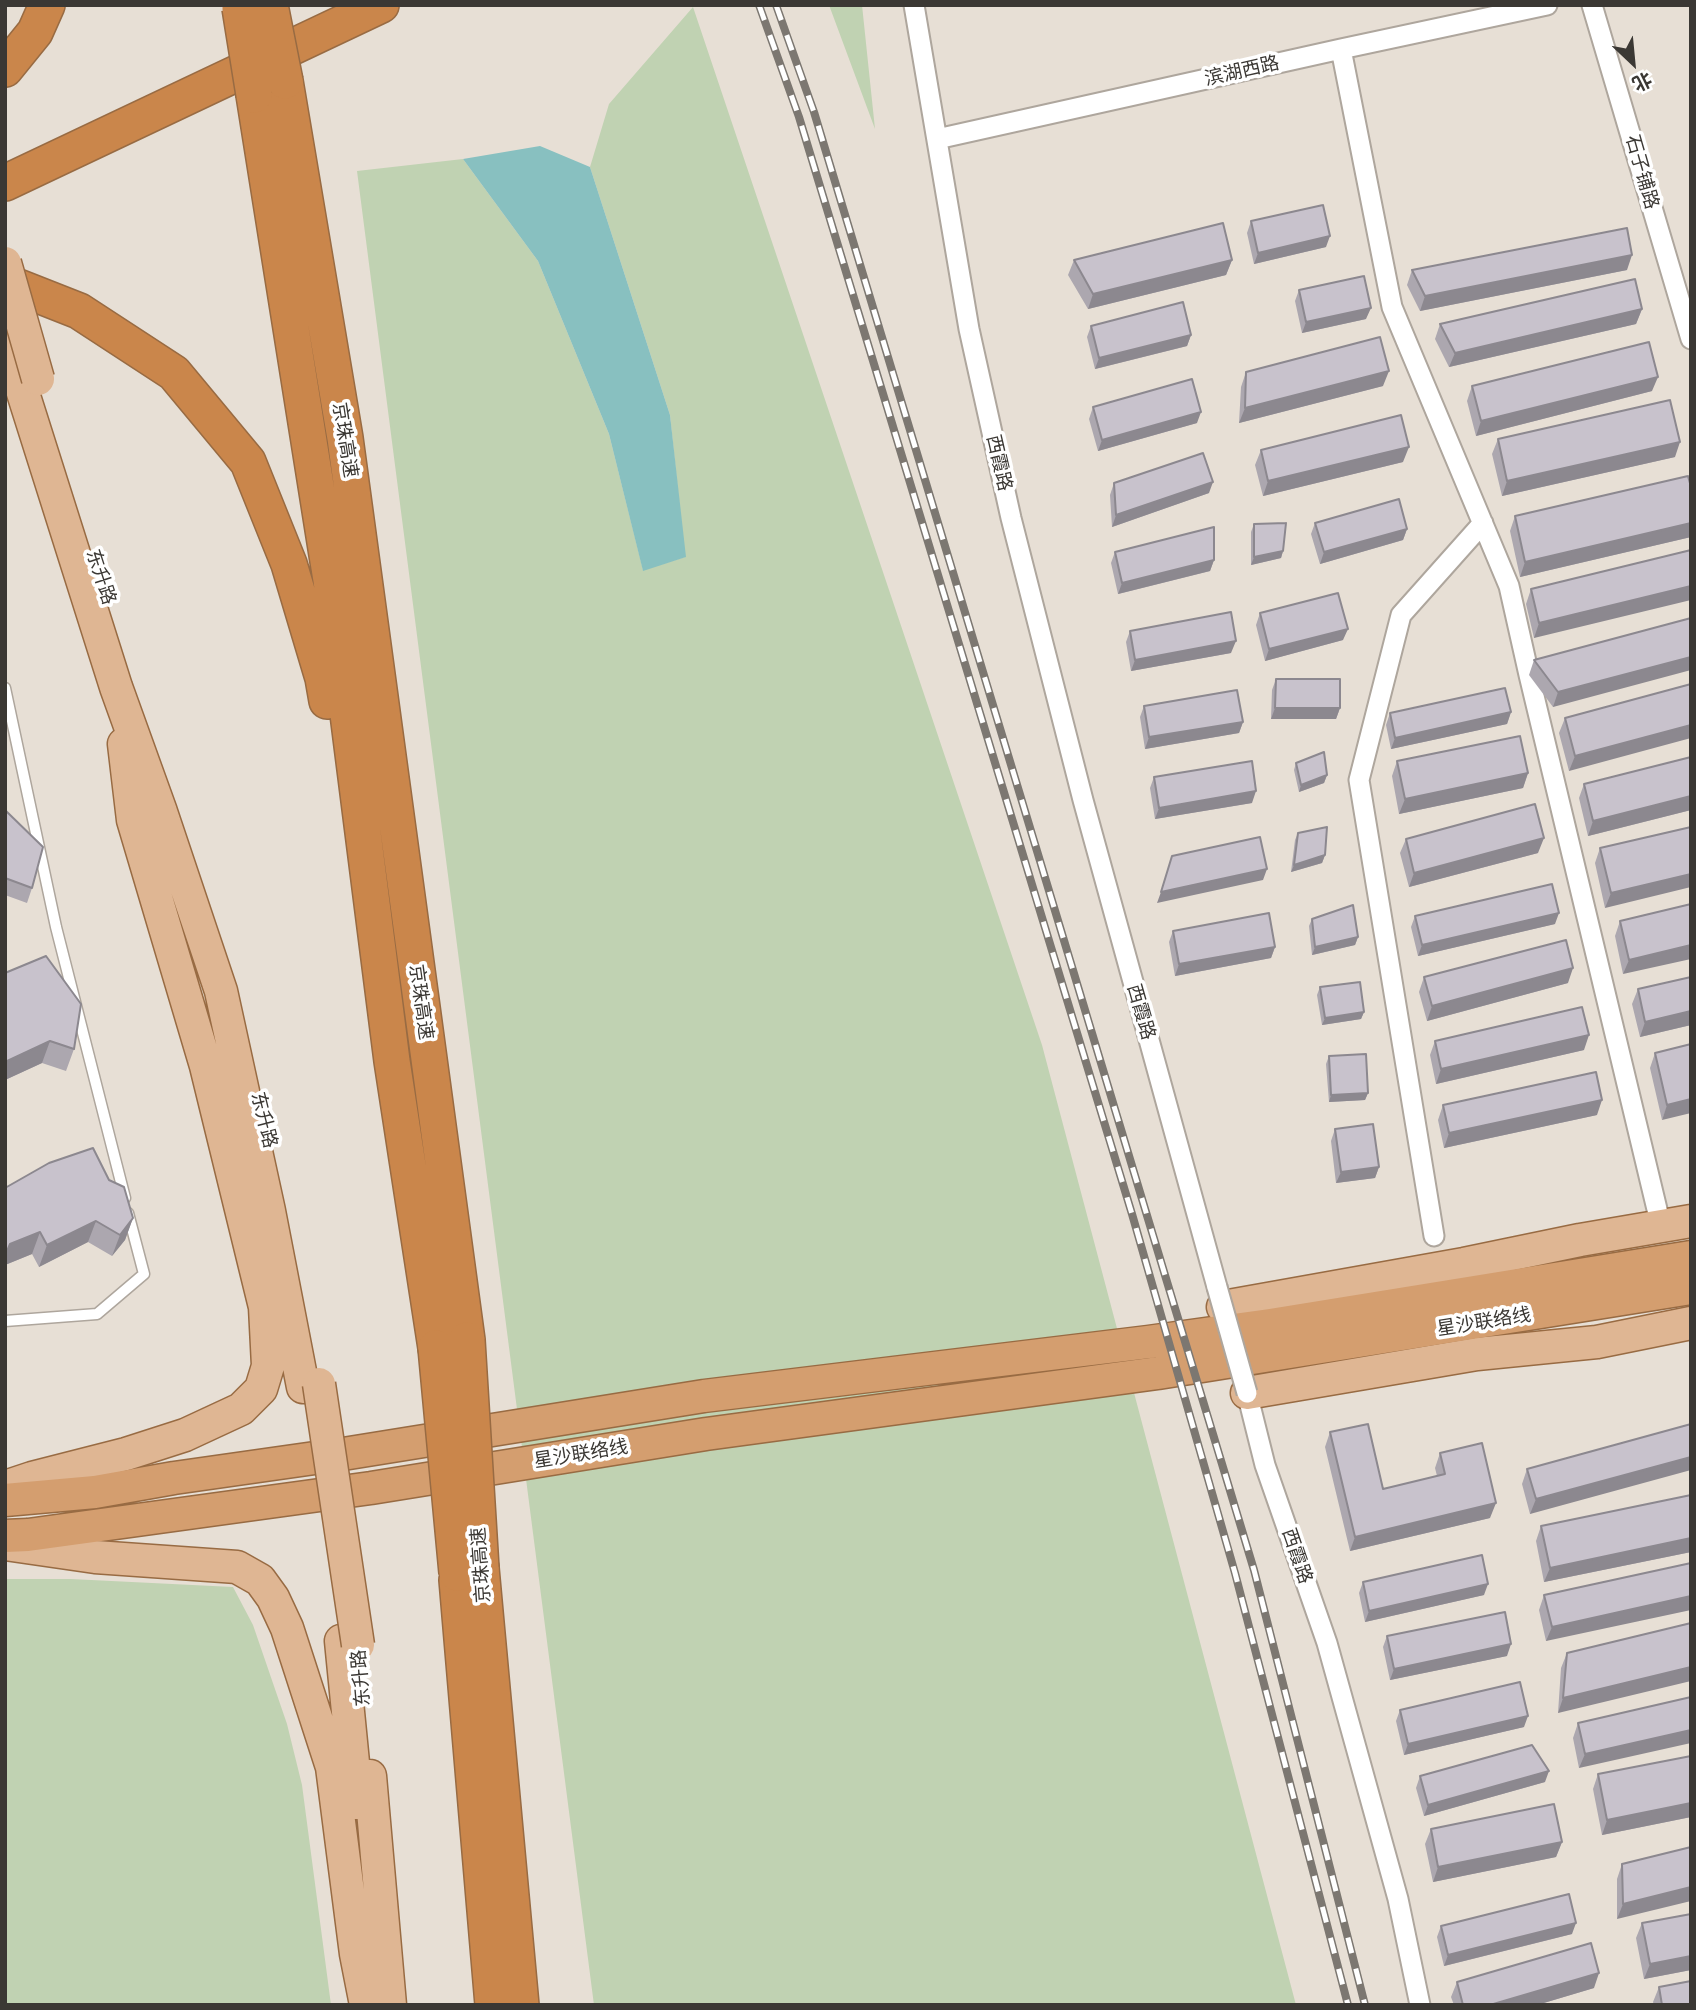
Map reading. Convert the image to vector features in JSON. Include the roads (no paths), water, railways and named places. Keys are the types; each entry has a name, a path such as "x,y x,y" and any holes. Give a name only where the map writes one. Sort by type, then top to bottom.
{"highway":[{"path":"5,69 35,32 47,5"},
{"path":"281,79 294,5"},
{"path":"5,160 335,5"},
{"path":"5,183 381,5"},
{"name":"京珠高速","path":"250,6 281,79 345,438 452,1344 469,1571 493,2005"},
{"name":"京珠高速","path":"281,79 331,580 393,1060 452,1344"},
{"path":"5,285 18,287 79,311 174,373 248,462 289,564 323,678 393,1060"},
{"path":"5,1500 95,1492 704,1396 1270,1325 1691,1257"},
{"name":"星沙联络线","path":"5,1536 371,1488 706,1434 1158,1373 1691,1288"},
{"name":"京珠高速","path":"469,1571 520,2005"}],"main road":[{"name":"东升路","path":"5,263 29,380 116,687 221,991 269,1211 311,1385"},
{"name":"东升路","path":"5,336 29,380 230,986 283,1198 350,1643 390,2005"},
{"path":"5,1487 185,1435 241,1409 261,1389 268,1366 265,1307 206,1066 133,820 116,687"},
{"path":"1220,1297 1464,1264 1676,1224"},
{"path":"1247,1393 1477,1354 1597,1342 1691,1323"},
{"path":"5,1544 95,1557 237,1567 260,1580 273,1598 287,1628 332,1767 356,1954 366,2005"},
{"name":"东升路","path":"350,1643 376,2005"}],"street":[{"name":"西霞路","path":"914,5 969,329 1011,518 1086,814 1265,1465 1327,1643 1398,1899 1420,2005"},
{"name":"滨湖西路","path":"937,139 1548,5"},
{"name":"石子铺路","path":"1592,5 1691,339"},
{"path":"1341,49 1392,307 1509,586 1532,688 1676,1224"},
{"path":"1434,1236 1359,780 1401,615 1483,523"}],"lane":[{"path":"5,688 56,927 144,1274 97,1314 5,1321"}],"water":[{"path":"540,146 590,167 670,415 686,557 643,571 609,434 538,261 463,159"}],"railway":[{"path":"759,5 799,117 1132,1214 1235,1573 1348,2005"},
{"path":"776,5 814,112 1254,1570 1365,2005"}]}
